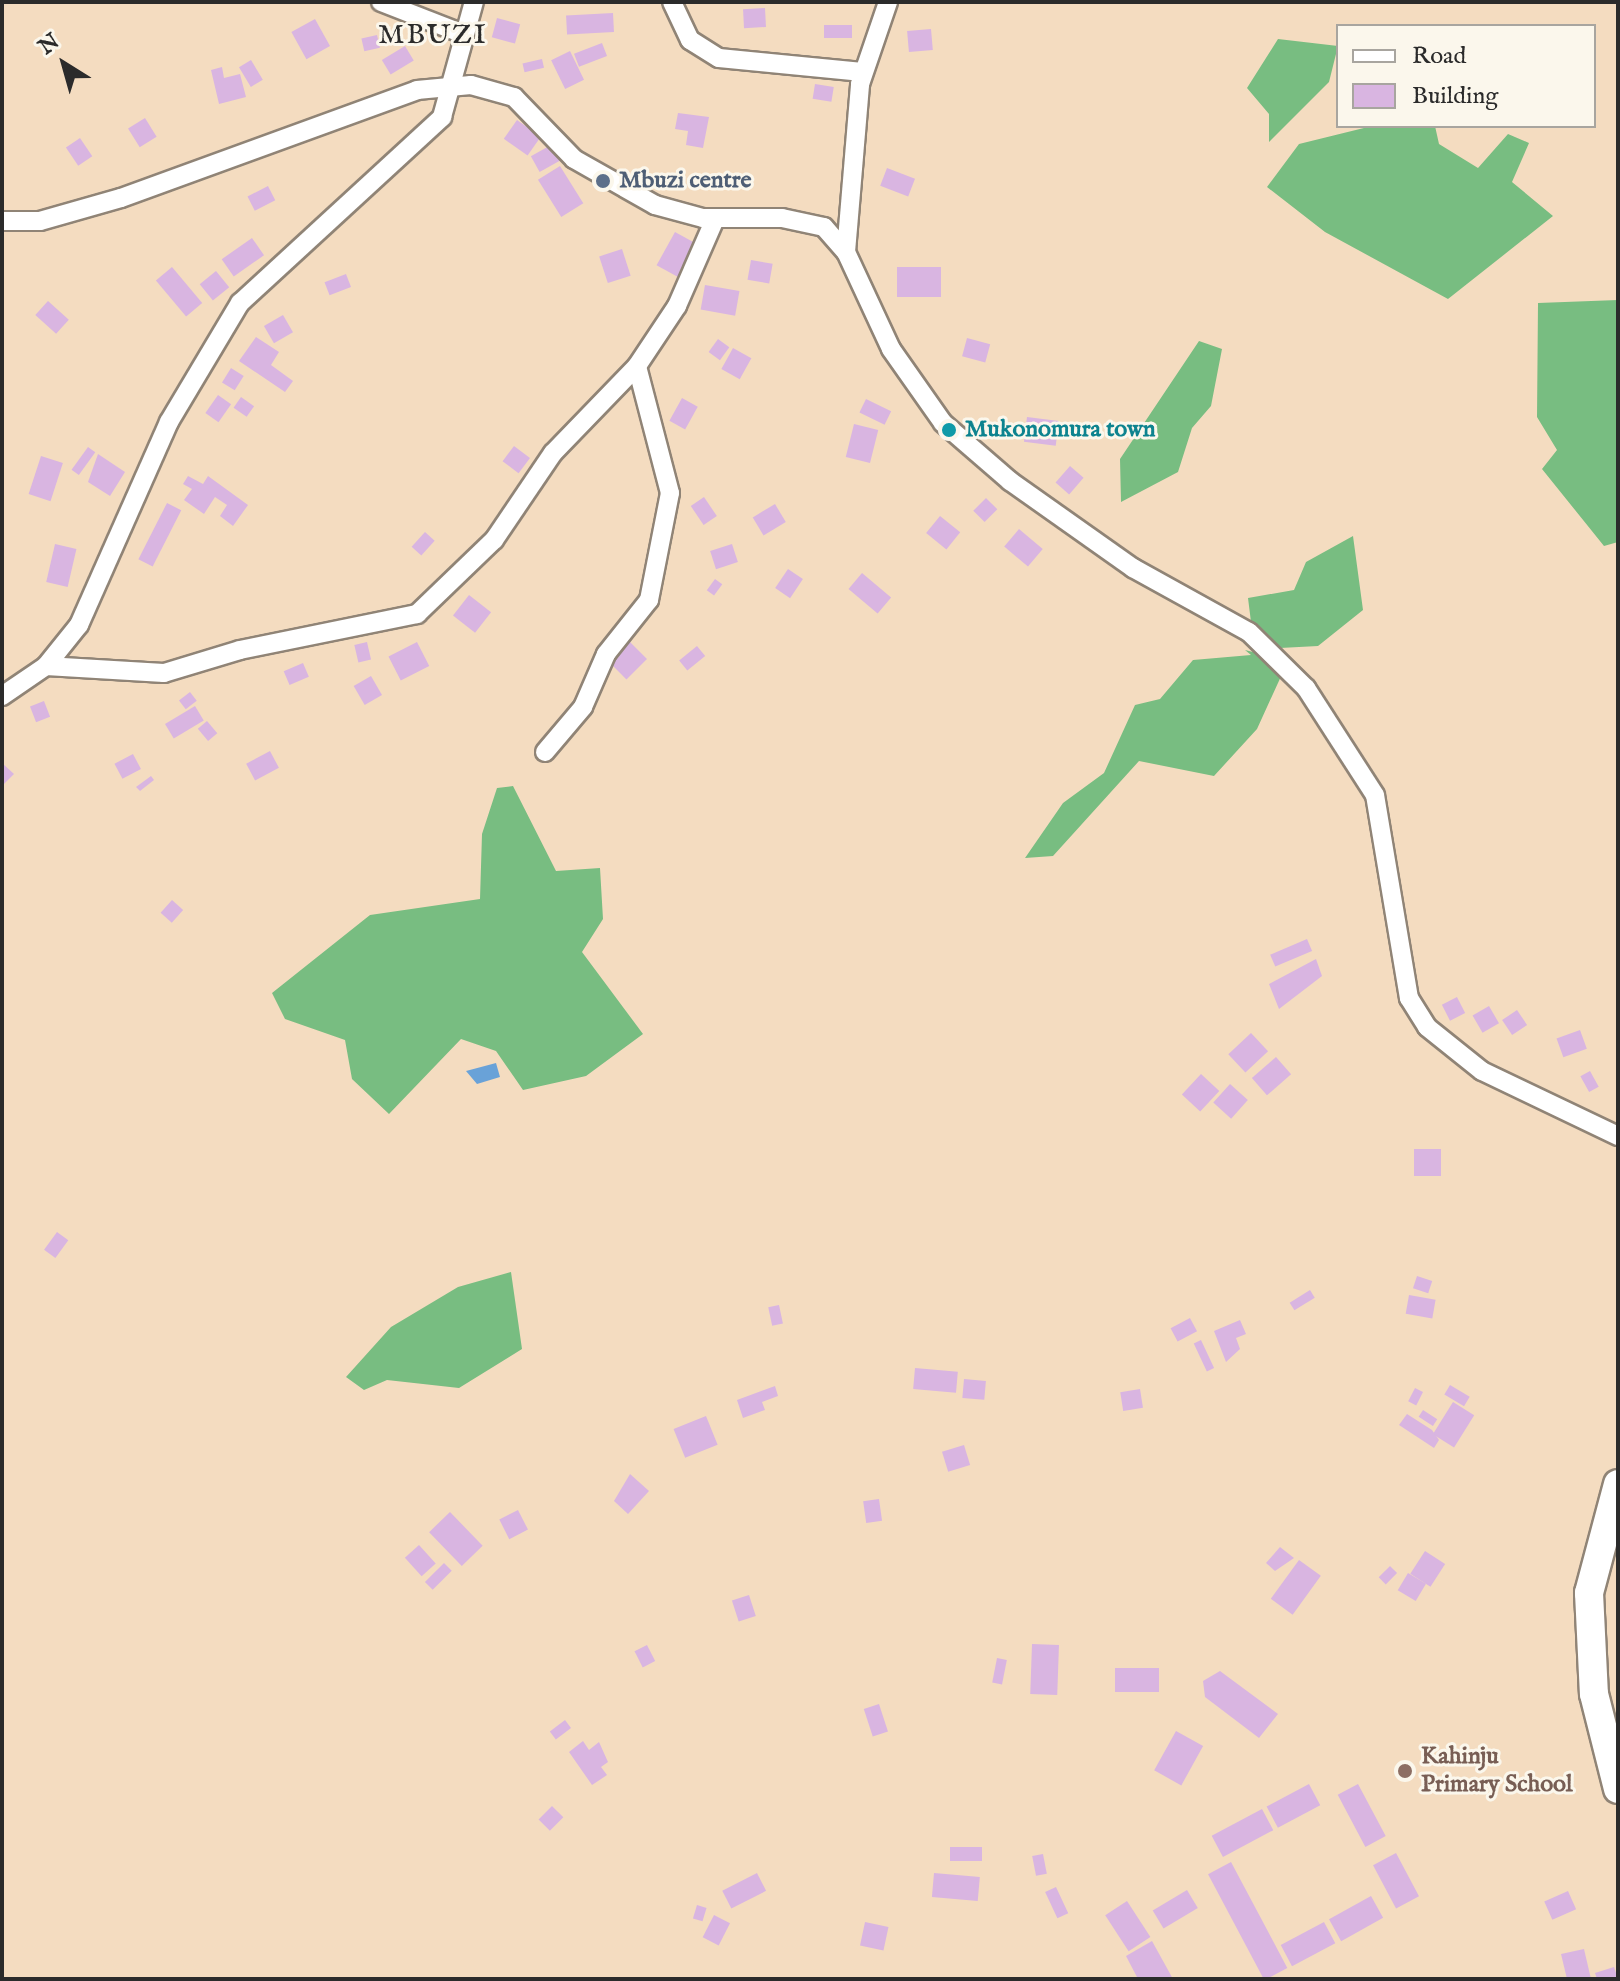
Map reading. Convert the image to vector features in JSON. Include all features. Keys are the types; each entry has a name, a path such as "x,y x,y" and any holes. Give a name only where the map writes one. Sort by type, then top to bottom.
{"main road":[{"path":"1618,1484 1589,1593 1594,1694 1618,1789"}],"street":[{"path":"381,2 463,34"},
{"path":"2,696 46,666 99,590 169,422 240,303 333,212 419,145 442,117 447,85 474,2"},
{"path":"672,2 690,40 719,58 862,72"},
{"path":"846,252 862,72 888,2"},
{"path":"2,221 40,221 121,198 447,85 514,97 574,159 655,205 715,219 782,218 824,227 846,252 891,349 943,423 1010,481 1133,568 1249,632 1306,688 1375,795 1409,998 1427,1027 1482,1071 1599,1121 1618,1136"},
{"path":"46,666 164,673 240,650 417,614 494,540 553,453 637,366 677,306 715,219"},
{"path":"545,752 583,707 606,654 649,600 670,493 637,366"}],"green space":[{"path":"1278,39 1336,46 1329,82 1269,142 1269,114 1247,88"},
{"path":"1364,128 1435,128 1439,144 1478,168 1508,134 1529,143 1512,182 1553,216 1448,299 1325,232 1267,187 1299,144"},
{"path":"1618,300 1618,542 1604,546 1542,469 1557,450 1537,417 1538,303"},
{"path":"1199,341 1222,349 1211,406 1192,428 1178,472 1121,502 1120,459"},
{"path":"1353,536 1363,610 1318,646 1280,648 1251,622 1248,598 1294,590 1306,562"},
{"path":"1245,650 1265,655 1283,672 1257,729 1214,776 1139,761 1053,856 1025,858 1063,803 1104,773 1135,705 1160,699 1193,660 1251,655"},
{"path":"513,786 556,871 600,868 603,919 582,952 643,1034 586,1076 523,1090 496,1051 461,1039 389,1114 352,1079 345,1040 285,1019 272,993 370,915 480,899 482,834 497,788"},
{"path":"511,1272 522,1349 459,1388 387,1380 364,1390 346,1377 391,1327 458,1287"}],"water":[{"path":"496,1063 500,1077 477,1084 466,1071"}],"building":[{"path":"765,8 766,27 744,28 743,9"},
{"path":"613,13 614,32 567,34 566,15"},
{"path":"497,18 520,24 515,44 492,37"},
{"path":"315,19 330,46 306,59 291,32"},
{"path":"824,25 852,25 852,38 824,38"},
{"path":"931,29 933,50 909,52 907,31"},
{"path":"377,35 380,48 364,51 361,39"},
{"path":"602,43 607,56 579,67 574,54"},
{"path":"405,46 414,61 391,74 382,60"},
{"path":"570,51 584,80 565,89 551,60"},
{"path":"542,59 544,68 525,72 523,63"},
{"path":"251,60 263,80 251,87 239,67"},
{"path":"222,67 224,78 240,74 246,97 219,104 211,70"},
{"path":"815,84 834,87 831,102 813,99"},
{"path":"678,113 709,117 703,148 686,145 688,131 675,129"},
{"path":"145,118 157,137 140,147 128,129"},
{"path":"517,120 541,137 528,155 504,139"},
{"path":"80,138 92,156 78,166 66,148"},
{"path":"551,145 560,161 540,172 531,156"},
{"path":"560,166 583,203 561,217 538,180"},
{"path":"887,168 915,179 908,196 880,186"},
{"path":"268,186 275,200 255,211 248,196"},
{"path":"675,232 697,244 678,277 657,265"},
{"path":"252,238 264,255 234,276 222,259"},
{"path":"622,249 631,276 608,283 599,256"},
{"path":"751,260 773,264 769,284 748,280"},
{"path":"172,267 202,303 186,317 156,280"},
{"path":"897,267 941,267 941,297 897,297"},
{"path":"216,271 229,287 213,301 200,284"},
{"path":"346,274 351,287 330,295 325,282"},
{"path":"705,285 739,291 735,316 701,310"},
{"path":"48,301 69,320 56,334 35,315"},
{"path":"283,315 293,332 274,343 264,326"},
{"path":"256,337 279,352 271,365 293,381 285,392 239,361"},
{"path":"967,338 990,344 985,363 962,356"},
{"path":"718,339 729,347 720,360 709,352"},
{"path":"733,348 751,358 740,379 721,369"},
{"path":"231,368 244,376 235,390 222,382"},
{"path":"218,395 231,404 218,422 205,413"},
{"path":"241,397 254,406 247,417 234,408"},
{"path":"682,398 698,407 685,429 669,421"},
{"path":"866,399 891,411 885,425 859,412"},
{"path":"1027,417 1059,421 1056,446 1024,442"},
{"path":"854,424 878,430 870,463 846,457"},
{"path":"514,446 530,458 519,473 503,461"},
{"path":"88,447 95,452 79,475 72,470"},
{"path":"98,454 125,472 110,496 88,482"},
{"path":"41,456 63,463 51,501 29,494"},
{"path":"1070,466 1084,478 1069,494 1056,483"},
{"path":"188,476 203,484 208,476 248,505 233,526 220,516 227,505 215,497 204,514 184,500 192,489 183,484"},
{"path":"704,497 717,516 704,525 691,506"},
{"path":"986,498 997,509 985,522 973,511"},
{"path":"167,503 181,510 153,566 138,559"},
{"path":"775,504 786,522 764,535 753,517"},
{"path":"940,516 960,532 946,549 926,533"},
{"path":"1019,529 1043,549 1028,567 1004,547"},
{"path":"425,532 435,541 421,556 412,547"},
{"path":"55,544 76,549 68,587 46,582"},
{"path":"732,544 738,562 716,569 710,551"},
{"path":"788,569 803,579 790,598 775,588"},
{"path":"862,573 891,597 878,614 849,589"},
{"path":"715,579 722,584 714,596 707,590"},
{"path":"469,595 491,612 475,633 453,615"},
{"path":"367,642 371,660 358,662 354,645"},
{"path":"417,642 429,666 401,681 388,657"},
{"path":"630,642 647,659 626,679 609,663"},
{"path":"697,646 705,656 687,671 679,660"},
{"path":"303,663 309,677 290,685 284,671"},
{"path":"371,676 382,695 365,705 354,686"},
{"path":"190,692 197,701 186,709 179,701"},
{"path":"44,701 50,717 36,722 30,706"},
{"path":"195,706 204,721 174,739 165,724"},
{"path":"207,721 217,733 208,741 198,729"},
{"path":"270,751 279,768 255,780 246,764"},
{"path":"133,754 141,769 122,779 114,764"},
{"path":"2,763 14,774 2,786"},
{"path":"151,776 154,780 140,791 136,787"},
{"path":"172,900 183,910 172,923 161,913"},
{"path":"1307,939 1312,951 1275,967 1270,955"},
{"path":"1316,959 1322,976 1279,1009 1269,984"},
{"path":"1457,997 1465,1013 1450,1021 1442,1005"},
{"path":"1489,1006 1499,1023 1483,1033 1473,1016"},
{"path":"1517,1010 1527,1025 1512,1035 1502,1020"},
{"path":"1580,1030 1587,1049 1563,1057 1557,1039"},
{"path":"1251,1033 1268,1051 1245,1072 1228,1054"},
{"path":"1276,1057 1291,1074 1267,1095 1252,1078"},
{"path":"1590,1071 1599,1087 1589,1092 1580,1076"},
{"path":"1201,1074 1219,1091 1200,1112 1182,1094"},
{"path":"1230,1084 1248,1100 1231,1119 1213,1103"},
{"path":"1414,1149 1441,1149 1441,1176 1414,1176"},
{"path":"57,1232 68,1240 55,1258 44,1250"},
{"path":"1417,1276 1432,1281 1428,1293 1413,1288"},
{"path":"1310,1290 1315,1298 1294,1310 1290,1303"},
{"path":"1409,1295 1436,1300 1432,1318 1406,1314"},
{"path":"779,1305 783,1324 772,1326 768,1307"},
{"path":"1190,1318 1197,1331 1178,1342 1171,1328"},
{"path":"1240,1320 1246,1334 1236,1338 1240,1349 1226,1362 1214,1331"},
{"path":"1201,1340 1214,1368 1207,1371 1194,1343"},
{"path":"915,1368 958,1372 956,1393 913,1389"},
{"path":"964,1379 986,1381 984,1400 962,1398"},
{"path":"1450,1385 1470,1397 1464,1406 1444,1394"},
{"path":"775,1386 778,1396 762,1402 765,1410 743,1418 737,1400"},
{"path":"1415,1388 1423,1392 1416,1405 1408,1401"},
{"path":"1140,1389 1143,1408 1123,1411 1120,1392"},
{"path":"1453,1402 1474,1415 1454,1447 1433,1434"},
{"path":"1423,1410 1437,1419 1433,1426 1419,1417"},
{"path":"1407,1414 1432,1430 1439,1440 1434,1448 1399,1425"},
{"path":"706,1416 718,1445 685,1458 674,1429"},
{"path":"964,1445 970,1465 948,1472 942,1452"},
{"path":"630,1474 649,1491 628,1514 614,1501"},
{"path":"879,1499 882,1521 866,1523 863,1501"},
{"path":"518,1510 528,1530 509,1539 499,1520"},
{"path":"450,1512 483,1546 462,1566 429,1532"},
{"path":"419,1545 436,1564 422,1576 405,1558"},
{"path":"1280,1547 1294,1558 1275,1571 1266,1563"},
{"path":"1425,1551 1445,1564 1430,1587 1410,1574"},
{"path":"1299,1560 1321,1576 1293,1615 1271,1599"},
{"path":"444,1563 452,1571 433,1590 425,1582"},
{"path":"1390,1566 1397,1573 1386,1584 1379,1577"},
{"path":"1408,1573 1426,1584 1416,1601 1398,1590"},
{"path":"749,1595 756,1616 739,1621 732,1601"},
{"path":"1032,1644 1059,1645 1057,1695 1030,1694"},
{"path":"647,1645 655,1661 643,1667 635,1651"},
{"path":"997,1658 1007,1660 1002,1684 992,1683"},
{"path":"1115,1668 1159,1668 1159,1692 1115,1692"},
{"path":"1220,1671 1278,1714 1259,1738 1205,1697 1203,1681"},
{"path":"879,1704 888,1732 873,1737 864,1709"},
{"path":"565,1720 571,1728 556,1739 550,1731"},
{"path":"1176,1731 1203,1746 1181,1785 1154,1770"},
{"path":"583,1741 589,1750 599,1742 608,1762 601,1767 607,1775 592,1785 569,1752"},
{"path":"1309,1784 1320,1805 1278,1828 1267,1807"},
{"path":"1358,1784 1386,1836 1365,1847 1338,1795"},
{"path":"552,1806 563,1817 550,1831 539,1819"},
{"path":"1262,1809 1273,1830 1223,1857 1212,1836"},
{"path":"950,1847 982,1847 982,1861 950,1861"},
{"path":"1396,1853 1419,1896 1396,1908 1373,1865"},
{"path":"1043,1854 1047,1874 1036,1876 1032,1856"},
{"path":"1231,1862 1287,1968 1264,1979 1208,1874"},
{"path":"757,1873 766,1891 731,1909 722,1891"},
{"path":"934,1873 980,1877 978,1901 932,1897"},
{"path":"1056,1887 1068,1913 1057,1918 1045,1892"},
{"path":"1187,1890 1198,1908 1164,1929 1153,1911"},
{"path":"1568,1891 1576,1909 1552,1920 1544,1902"},
{"path":"1371,1896 1383,1918 1341,1941 1329,1919"},
{"path":"1127,1901 1150,1937 1129,1951 1105,1915"},
{"path":"697,1905 707,1908 702,1921 693,1918"},
{"path":"714,1915 730,1923 719,1945 703,1937"},
{"path":"865,1922 888,1927 883,1950 860,1945"},
{"path":"1324,1922 1335,1943 1292,1966 1281,1945"},
{"path":"1152,1941 1173,1979 1138,1979 1126,1956"},
{"path":"1584,1949 1591,1979 1567,1979 1561,1954"},
{"path":"1614,1967 1618,1979 1597,1979 1595,1973"}],"place":[{"name":"Mbuzi centre","path":"603,181"},
{"name":"Mukonomura town","path":"949,430"},
{"name":"Kahinju Primary School","path":"1405,1771"}],"district":[{"name":"MBUZI","path":"433,36"}]}
